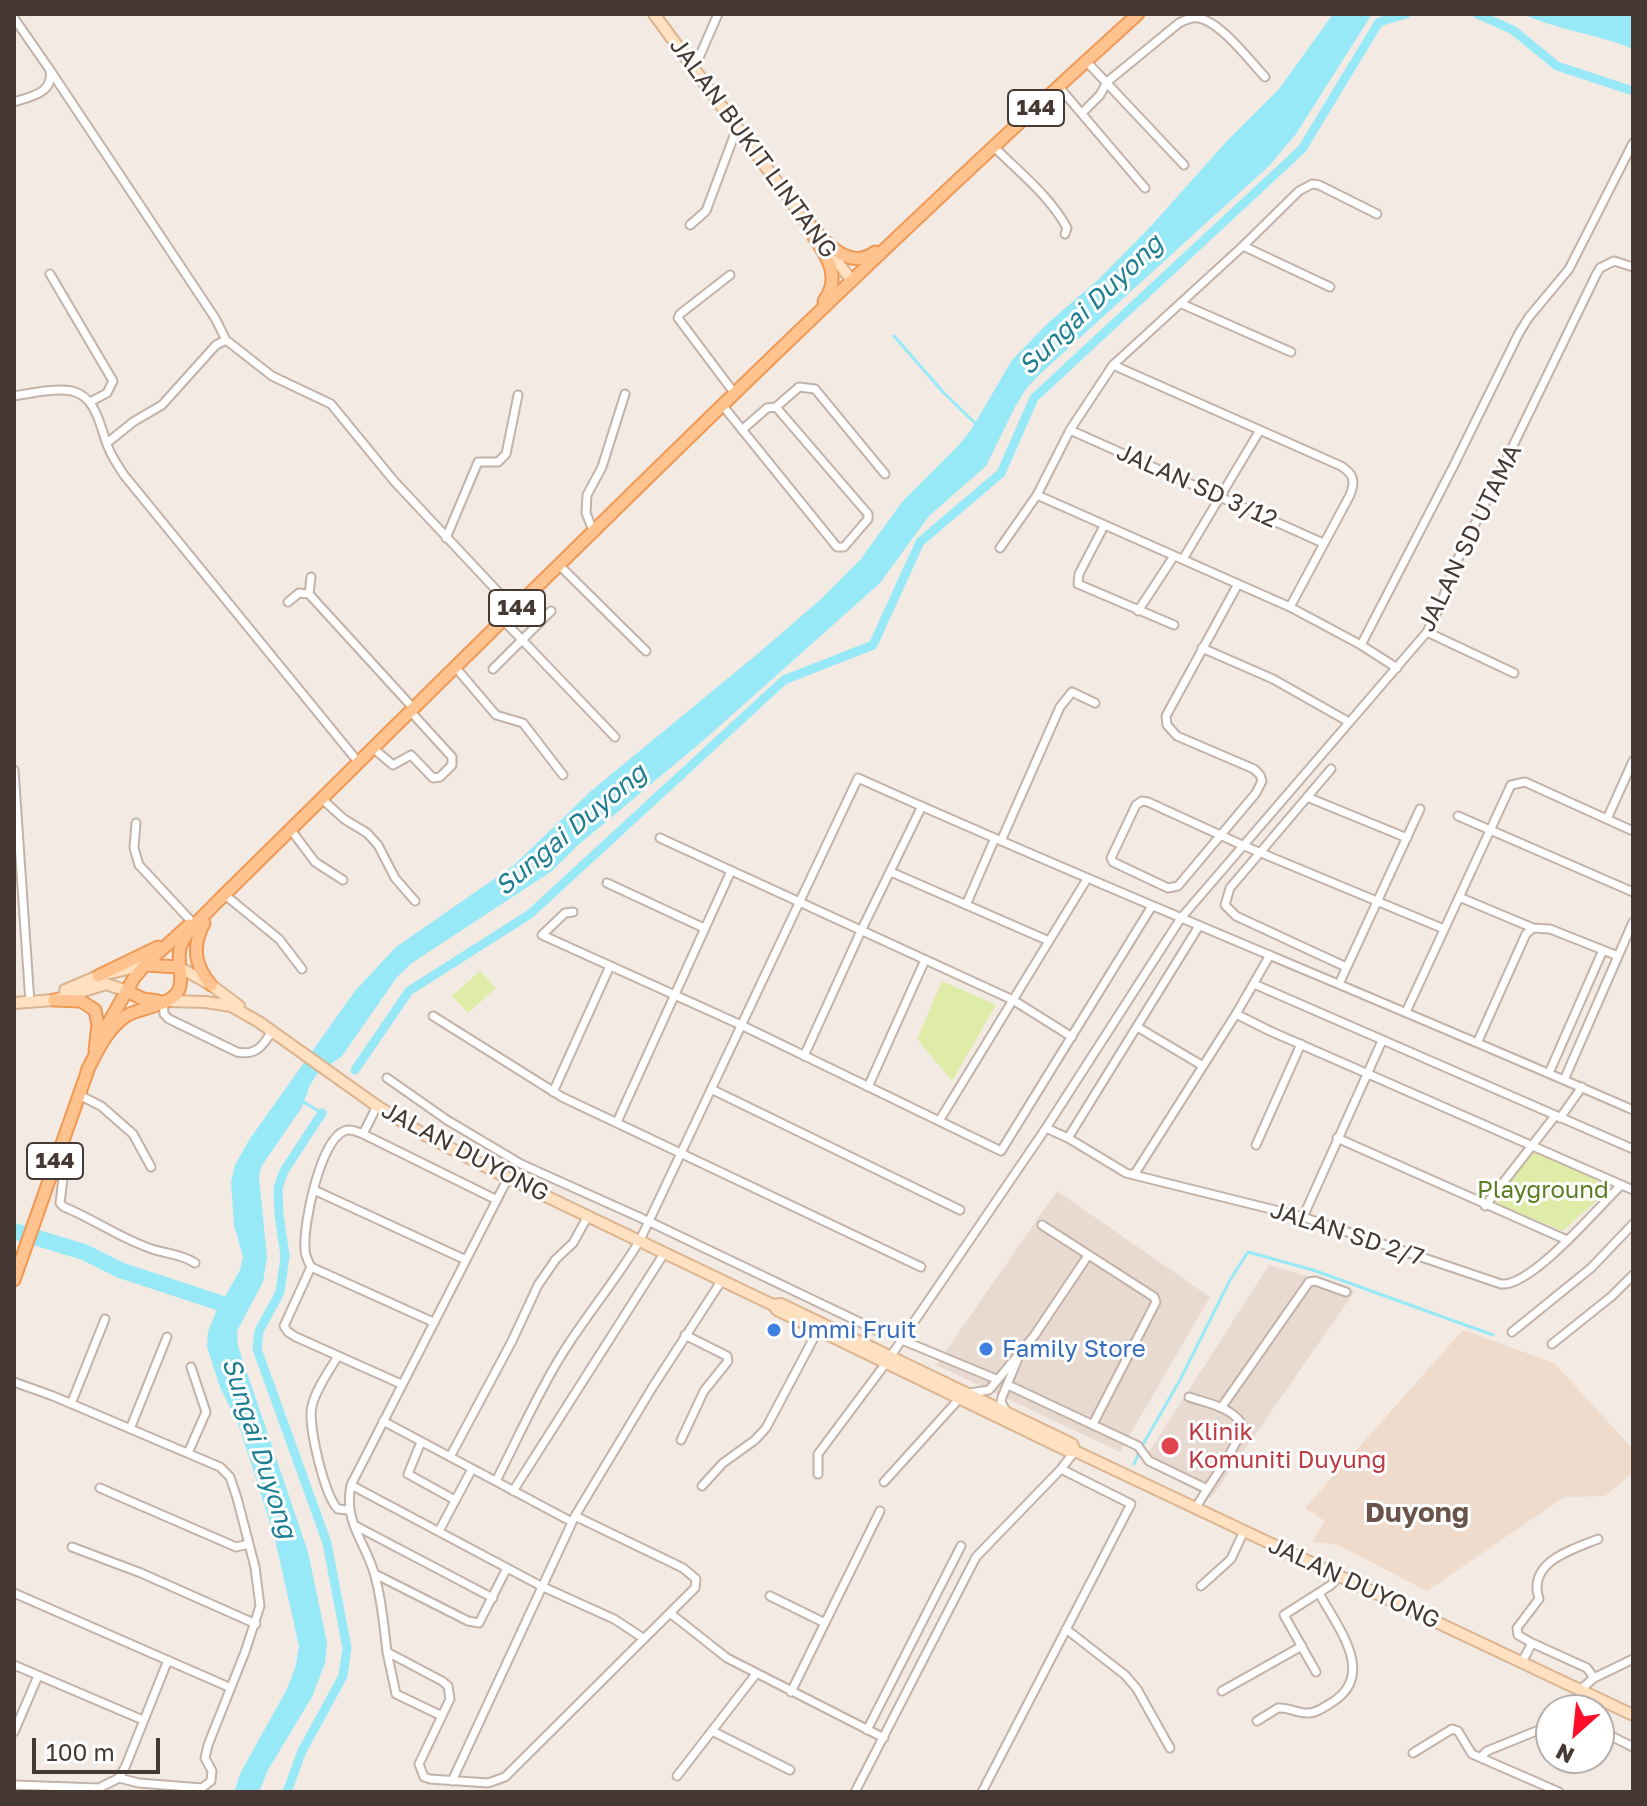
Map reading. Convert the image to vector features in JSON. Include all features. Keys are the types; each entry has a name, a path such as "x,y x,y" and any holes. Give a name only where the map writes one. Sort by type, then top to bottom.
{"main road":[{"name":"JALAN BUKIT LINTANG","path":"654,14 852,281"},
{"name":"144","path":"87,1071 116,1024 127,1015 177,992 181,980 179,952 186,935 221,898 809,321 993,146 1138,14"},
{"path":"799,213 840,254 850,259 870,256 918,218"},
{"path":"799,213 834,272 831,292 809,321"},
{"name":"144","path":"14,1280 94,1051 145,965 221,898"},
{"path":"211,985 198,967 196,945 203,923 221,898"},
{"path":"34,1002 98,976 177,935"},
{"name":"144","path":"98,976 145,965 179,967"},
{"path":"179,967 211,985 259,1022"},
{"path":"54,1000 106,984 143,999 163,1001"},
{"path":"14,1003 81,1001 95,1010 98,1025 94,1051"},
{"name":"JALAN DUYONG","path":"163,1001 231,1006 259,1022 377,1106 508,1178 665,1252 818,1330 888,1360"},
{"name":"JALAN DUYONG","path":"773,1305 781,1304 1068,1451 1075,1451 1633,1715"},
{"name":"JALAN DUYONG","path":"963,1396 1072,1444 1075,1451"}],"street":[{"path":"694,69 718,14"},
{"path":"14,18 215,318 221,343 272,376 331,404 394,481 515,610"},
{"path":"1082,113 1100,95 1107,82 1179,23 1190,18 1199,18 1217,27 1265,77"},
{"path":"1086,61 1184,165"},
{"path":"14,102 47,89 52,80 50,70"},
{"path":"1059,87 1145,188"},
{"path":"690,225 706,211 737,128"},
{"path":"1361,645 1519,333 1569,269 1633,143"},
{"path":"993,146 1031,182 1061,217 1067,228 1065,234"},
{"path":"1000,548 1037,495 1070,430 1113,365 1182,304 1299,191 1312,184 1319,185 1377,214"},
{"path":"1243,246 1330,287"},
{"name":"JALAN SD UTAMA","path":"818,1474 818,1454 902,1340 1046,1128 1181,918 1427,632 1453,569 1596,275 1600,268 1614,261 1633,267"},
{"path":"50,274 113,381 107,393 90,402"},
{"path":"730,275 678,318 735,394"},
{"path":"1182,304 1291,352"},
{"path":"107,443 133,422 162,405 221,343"},
{"path":"1113,365 1341,466 1352,475 1354,481 1350,495 1290,607"},
{"path":"742,430 767,408 776,407 799,387 815,389 885,474"},
{"path":"14,396 60,390 74,392 90,402 124,475 359,763"},
{"path":"594,533 586,513 587,495 602,467 625,394"},
{"path":"446,538 478,462 498,462 506,454 518,395"},
{"path":"723,406 837,547 844,547 868,519 868,514 776,407"},
{"name":"JALAN SD 3/12","path":"1070,430 1323,543"},
{"path":"1138,611 1220,496 1260,430"},
{"path":"1037,495 1290,607 1397,668"},
{"path":"1104,526 1079,574 1078,584 1174,625"},
{"path":"560,566 646,651"},
{"path":"309,594 311,577"},
{"path":"1238,584 1169,708 1167,725 1177,736 1254,769 1262,781 1256,793 1221,835 1178,886 1173,889 1121,867 1111,858 1136,805 1142,801 1221,835 1260,853 1444,929"},
{"path":"288,602 299,593 309,594 413,710 452,757 452,765 440,777 433,778 411,755 393,765 374,749"},
{"path":"493,669 551,611"},
{"path":"504,621 615,737"},
{"path":"1427,632 1514,673"},
{"path":"1202,648 1273,679 1349,722"},
{"path":"456,668 496,715 523,723 563,775"},
{"path":"966,905 1060,707 1072,692 1095,703"},
{"path":"1607,819 1633,761"},
{"path":"1331,769 1230,888 1225,900 1227,909 1346,967"},
{"path":"14,770 34,1002"},
{"path":"496,1481 562,1354 590,1309 610,1289 650,1222 858,778 1087,879 1478,1041 1633,1110"},
{"path":"1406,1012 1507,791 1518,782 1525,782 1633,831"},
{"path":"1307,797 1407,838"},
{"path":"322,799 378,845 395,878 415,901"},
{"path":"804,1056 922,806"},
{"path":"1339,984 1420,809"},
{"path":"1458,816 1633,892"},
{"path":"136,823 134,848 139,865 192,922"},
{"path":"291,830 315,862 343,880"},
{"path":"660,838 1013,1000 1072,1037"},
{"path":"617,1122 731,871"},
{"path":"891,872 1049,941"},
{"path":"939,1121 1087,879"},
{"path":"607,883 704,928"},
{"path":"1459,897 1533,928 1550,929 1618,956"},
{"path":"221,898 279,939 302,969"},
{"path":"573,912 565,913 542,935 741,1025 1001,1151 1152,906"},
{"path":"1564,1080 1633,922"},
{"path":"1068,1138 1139,1028 1199,926"},
{"path":"1478,1041 1526,934 1533,928"},
{"path":"1549,1073 1603,950"},
{"path":"1134,1175 1270,955"},
{"path":"868,1087 925,960"},
{"path":"553,1092 610,966"},
{"path":"1254,984 1633,1149"},
{"path":"163,1001 164,1014 169,1019 237,1052 253,1053 272,1031"},
{"path":"1236,1014 1633,1190"},
{"path":"433,1016 553,1092 921,1267"},
{"path":"1139,1028 1203,1066"},
{"path":"1303,1217 1382,1041"},
{"path":"1256,1145 1301,1044"},
{"path":"387,1078 447,1120 521,1164 876,1330"},
{"path":"1485,1206 1531,1145 1582,1087"},
{"path":"711,1089 960,1210"},
{"path":"78,1095 101,1106 133,1134 151,1167"},
{"path":"363,1134 377,1106"},
{"name":"JALAN SD 2/7","path":"1046,1128 1134,1175 1303,1217 1510,1285 1541,1265 1621,1185"},
{"path":"401,1384 296,1337 284,1326 311,1267 305,1251 305,1234 322,1164 335,1137 352,1130 363,1134 497,1200"},
{"path":"1337,1138 1567,1240"},
{"path":"56,1159 64,1170 60,1203 64,1207 152,1249 185,1257 195,1263"},
{"path":"442,1716 396,1694 375,1574 348,1510 351,1485 508,1178"},
{"path":"314,1190 466,1260"},
{"path":"450,1457 538,1285 556,1259 573,1243 588,1216"},
{"path":"1512,1332 1591,1268 1633,1224"},
{"path":"1042,1225 1087,1257 1154,1297 1156,1302 1093,1424"},
{"path":"513,1491 665,1252"},
{"path":"884,1482 963,1396 989,1390 1034,1336 1087,1257"},
{"path":"311,1267 433,1322"},
{"path":"1552,1344 1633,1275"},
{"path":"452,1781 574,1519 685,1335 722,1280"},
{"path":"1221,1408 1309,1282 1315,1281 1346,1292"},
{"path":"71,1404 105,1319"},
{"path":"702,1486 723,1463 766,1428 818,1330"},
{"path":"681,1440 704,1391 728,1361 727,1356 685,1335"},
{"path":"130,1429 167,1337"},
{"path":"902,1340 996,1379"},
{"path":"1007,1413 1001,1402 1021,1351"},
{"path":"338,1356 313,1400 310,1418 329,1497 338,1509 348,1510"},
{"path":"188,1453 206,1412 191,1367"},
{"path":"14,1382 220,1467 230,1477 249,1544 260,1606 205,1758 212,1771 211,1781 202,1788 139,1783 119,1778 99,1788 14,1785"},
{"path":"1008,1385 1093,1424 1140,1449 1149,1461 1205,1488"},
{"path":"1189,1397 1221,1408 1239,1419 1242,1430 1205,1488 1196,1508"},
{"path":"383,1421 513,1491 691,1573 696,1579 695,1588 505,1777 488,1783 430,1779 420,1771 422,1757 450,1699 448,1686 387,1652"},
{"path":"421,1442 408,1474 455,1500"},
{"path":"855,1792 976,1557 1075,1451"},
{"path":"439,1531 472,1469"},
{"path":"982,1792 1131,1504 1061,1469"},
{"path":"351,1485 541,1586 614,1619 643,1638"},
{"path":"100,1488 236,1547 249,1544"},
{"path":"791,1692 880,1511"},
{"path":"354,1525 493,1598"},
{"path":"1201,1586 1231,1559 1244,1531"},
{"path":"1594,1678 1587,1668 1518,1635 1517,1628 1539,1599 1535,1584 1539,1575 1558,1556 1598,1539"},
{"path":"867,1730 961,1546"},
{"path":"72,1547 141,1573 256,1624"},
{"path":"375,1574 474,1623 482,1620 507,1568"},
{"path":"1316,1672 1284,1615 1339,1576"},
{"path":"14,1593 231,1688"},
{"path":"1257,1721 1278,1708 1315,1712 1342,1696 1352,1683 1353,1661 1319,1593"},
{"path":"770,1596 825,1623"},
{"path":"670,1613 727,1658 884,1738"},
{"path":"1066,1629 1131,1681 1170,1748"},
{"path":"1522,1662 1532,1643"},
{"path":"1222,1691 1302,1646"},
{"path":"1580,1690 1594,1678 1633,1659"},
{"path":"119,1778 168,1660"},
{"path":"14,1665 143,1720"},
{"path":"677,1776 756,1674"},
{"path":"14,1732 38,1676"},
{"path":"1413,1753 1452,1729 1458,1731 1472,1754 1559,1792"},
{"path":"712,1731 790,1770"},
{"path":"1481,1757 1487,1751 1535,1732"},
{"path":"1615,1738 1633,1747"}],"shaded area":[{"path":"1057,1191 1210,1297 1120,1452 936,1365"},
{"path":"1269,1265 1355,1291 1211,1498 1142,1463"},
{"path":"1463,1330 1554,1363 1633,1449 1633,1473 1605,1496 1564,1497 1427,1591 1338,1545 1312,1542 1325,1521 1305,1508"}],"green space":[{"path":"480,971 496,988 468,1013 452,996"},
{"path":"942,981 996,1005 952,1081 917,1039"},
{"name":"Playground","path":"1533,1150 1611,1187 1563,1231 1493,1202"}],"water":[{"name":"Sungai Duyong","path":"1333,14 1372,14 1296,134 1270,165 1026,389 986,466 929,516 880,583 552,871 412,963 397,977 342,1056 317,1074 310,1085 302,1107 261,1167 259,1177 267,1257 263,1282 237,1331 238,1346 308,1552 327,1643 325,1663 312,1697 268,1770 259,1792 234,1792 241,1772 287,1689 299,1646 274,1535 239,1426 220,1387 207,1347 208,1332 215,1314 240,1270 243,1257 234,1225 231,1182 235,1165 249,1140 355,991 396,947 513,866 591,791 761,651 860,560 902,502 971,430 1012,360 1048,323 1099,279 1279,89"},
{"path":"1522,14 1627,14 1633,16 1633,49 1549,24"}],"waterway":[{"path":"355,1070 409,991 530,914 784,680 873,645 920,542 1001,473 1034,398 1302,149 1379,22 1406,14"},
{"path":"1477,14 1513,30 1557,66 1633,91"},
{"path":"894,336 976,424"},
{"path":"302,1101 322,1113"},
{"path":"287,1792 302,1751 343,1676 347,1648 327,1543 257,1349 259,1331 280,1292 285,1256 278,1188 284,1171 322,1113"},
{"path":"14,1231 84,1252 120,1270 235,1308"},
{"path":"1142,1446 1248,1252 1313,1270 1493,1335"},
{"path":"1134,1464 1139,1453"}],"place":[{"name":"Ummi Fruit","path":"774,1330"},
{"name":"Family Store","path":"986,1349"},
{"name":"Klinik Komuniti Duyung","path":"1170,1446"}],"district":[{"name":"Duyong","path":"1417,1513"}]}
